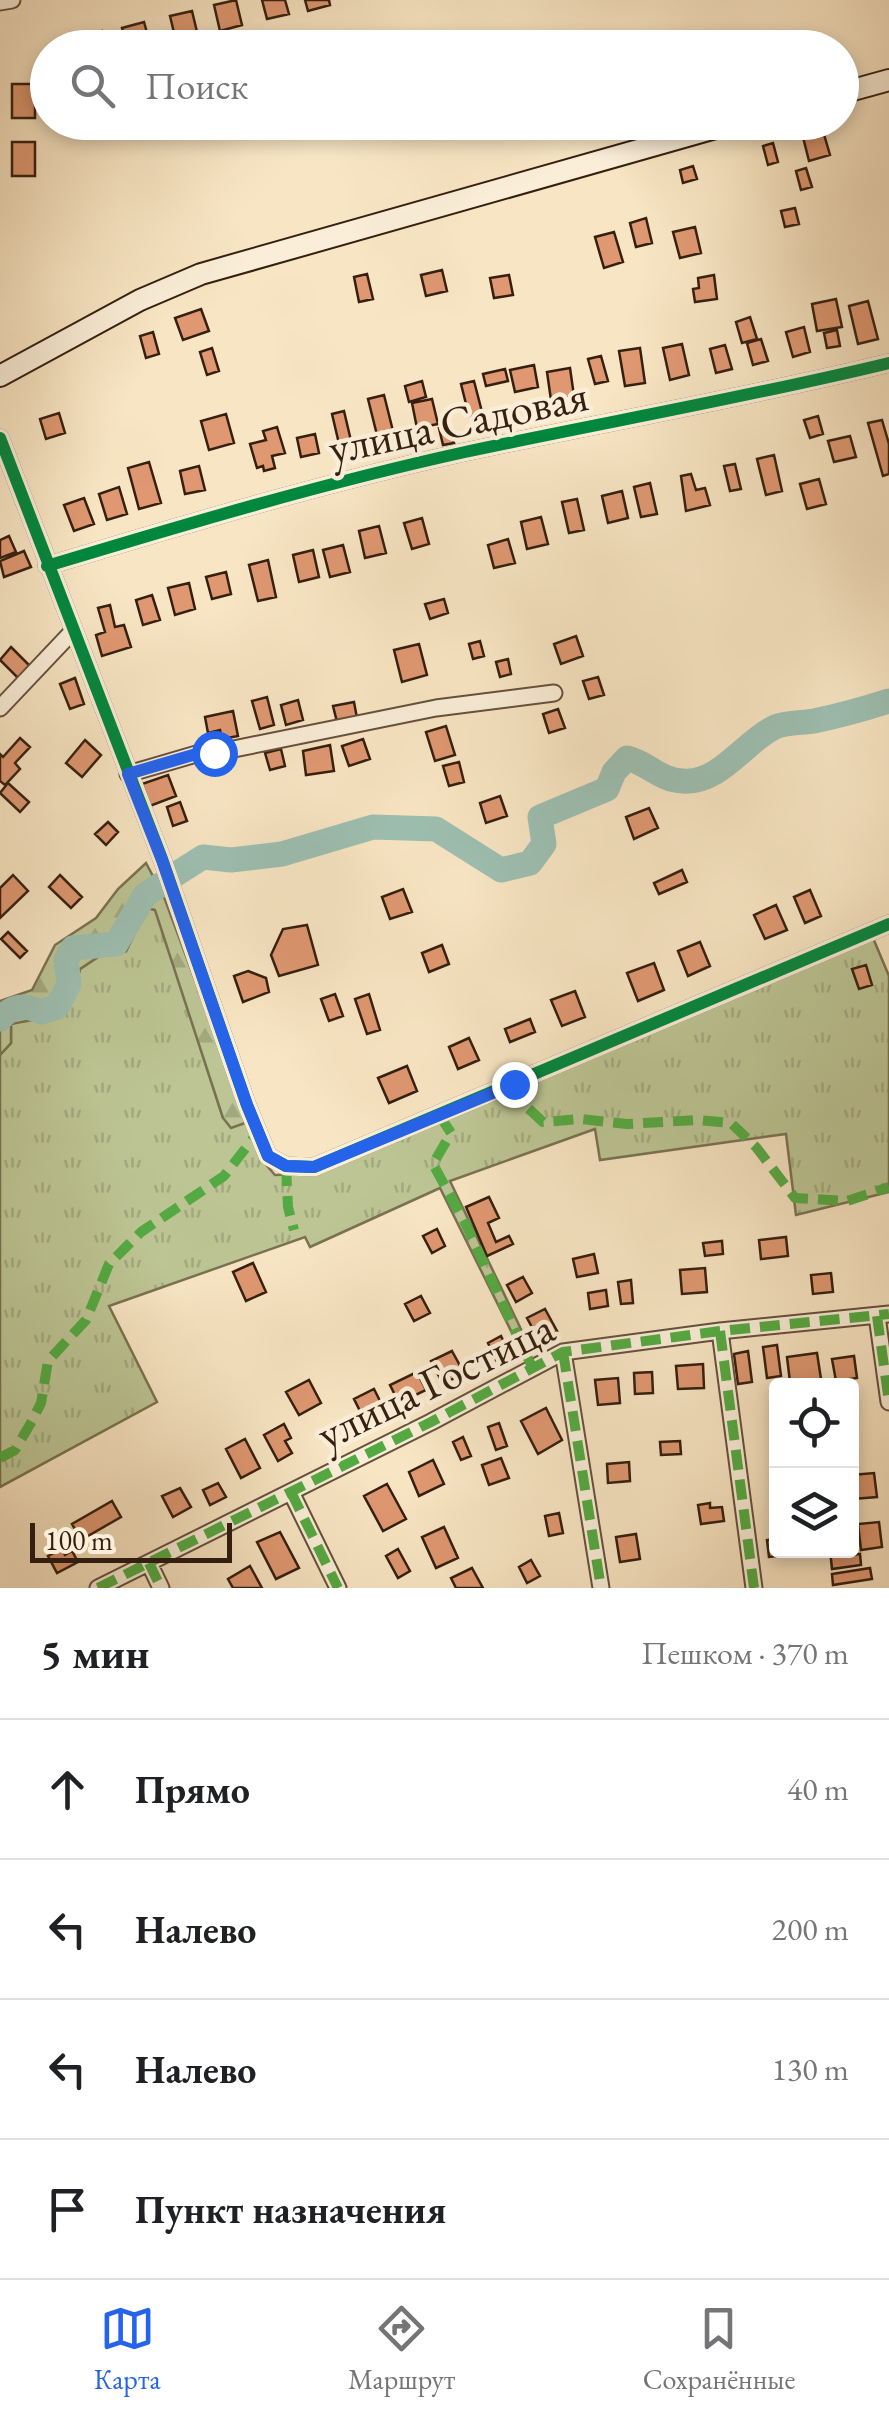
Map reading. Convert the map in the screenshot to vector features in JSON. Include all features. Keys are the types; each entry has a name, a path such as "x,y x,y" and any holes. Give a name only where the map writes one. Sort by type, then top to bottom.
{"street":[{"path":"0,2 12,0"},
{"path":"859,88 889,80"},
{"path":"0,376 140,300 201,274 674,140"},
{"name":"улица Садовая","path":"48,566 256,502 463,453 801,384 889,362"},
{"path":"0,438 162,860 247,1105 268,1156 286,1166 314,1167 889,924"},
{"path":"0,708 72,632"},
{"path":"128,774 203,752 214,753 436,708 554,693"},
{"path":"883,1315 889,1402"},
{"name":"улица Гостица","path":"98,1588 564,1352 883,1315"},
{"path":"720,1331 754,1588"},
{"path":"564,1352 601,1588"},
{"path":"291,1492 338,1588"},
{"path":"148,1563 161,1588"}],"green space":[{"path":"146,863 164,897 248,1122 231,1128 223,1118 155,910 147,908 126,951 101,955 80,969 70,996 58,1011 11,1024 11,1043 0,1055 0,1001 32,990 55,945 96,918 118,889"},
{"path":"147,908 156,910 223,1118 248,1122 262,1160 275,1175 331,1167 873,938 889,976 889,1192 796,1215 786,1134 600,1160 595,1129 450,1181 530,1348 521,1351 440,1188 310,1247 305,1237 109,1306 157,1402 0,1487 0,1055 11,1043 11,1024 73,995 80,969 101,955 126,951"}],"building":[{"path":"236,0 242,25 220,30 214,5"},
{"path":"262,0 285,0 289,14 267,19"},
{"path":"305,0 329,0 330,5 308,11"},
{"path":"192,11 197,30 173,30 170,16"},
{"path":"144,22 146,30 122,30"},
{"path":"12,84 30,84 30,118 12,118"},
{"path":"804,140 826,140 830,155 809,161"},
{"path":"12,142 35,142 35,176 12,176"},
{"path":"773,143 778,162 768,165 763,146"},
{"path":"693,166 697,179 683,183 680,170"},
{"path":"806,168 812,187 801,190 796,171"},
{"path":"795,208 799,224 785,227 781,211"},
{"path":"646,218 652,243 636,247 630,223"},
{"path":"695,227 701,253 680,258 673,232"},
{"path":"614,232 623,262 604,268 595,237"},
{"path":"442,270 447,291 426,296 421,275"},
{"path":"367,274 373,299 359,302 354,277"},
{"path":"509,275 513,295 494,298 490,278"},
{"path":"714,275 717,299 695,302 693,289 699,288 698,278"},
{"path":"836,299 842,327 817,331 812,304"},
{"path":"868,301 878,339 858,344 849,306"},
{"path":"201,309 209,331 183,340 175,318"},
{"path":"750,317 757,339 742,343 736,322"},
{"path":"804,327 810,352 793,357 786,332"},
{"path":"837,330 840,346 827,348 824,333"},
{"path":"153,332 159,354 146,358 140,336"},
{"path":"761,339 768,361 753,365 747,343"},
{"path":"682,344 689,375 670,380 663,348"},
{"path":"725,345 732,369 716,373 710,349"},
{"path":"212,348 219,371 207,375 200,352"},
{"path":"640,348 645,383 625,386 619,351"},
{"path":"601,356 608,381 595,384 588,359"},
{"path":"534,365 538,387 515,392 510,370"},
{"path":"570,368 574,396 551,400 547,372"},
{"path":"505,369 508,381 486,386 483,374"},
{"path":"422,381 426,397 409,402 405,386"},
{"path":"474,381 482,412 469,416 461,384"},
{"path":"384,395 394,435 378,439 368,399"},
{"path":"432,399 438,424 417,428 412,403"},
{"path":"344,411 352,445 340,448 332,414"},
{"path":"59,413 65,433 46,439 40,419"},
{"path":"226,414 234,443 209,450 201,421"},
{"path":"818,416 823,434 810,438 804,420"},
{"path":"882,420 889,444 889,474 883,476 868,423"},
{"path":"450,426 454,443 443,445 439,428"},
{"path":"277,427 285,453 272,456 275,468 264,471 263,466 257,468 250,444 266,440 263,431"},
{"path":"315,434 319,453 301,457 297,438"},
{"path":"850,436 856,457 834,462 828,441"},
{"path":"774,455 782,491 766,495 757,459"},
{"path":"149,462 161,503 139,509 128,468"},
{"path":"735,464 741,489 730,491 724,466"},
{"path":"199,466 205,490 185,494 180,471"},
{"path":"691,474 696,490 705,488 710,505 686,511 681,476"},
{"path":"819,479 826,504 807,509 800,484"},
{"path":"650,483 657,514 641,517 634,487"},
{"path":"119,487 127,514 107,520 99,494"},
{"path":"622,491 628,518 608,523 602,496"},
{"path":"84,498 94,524 74,531 64,505"},
{"path":"577,499 584,530 569,533 562,502"},
{"path":"541,517 548,544 527,549 521,522"},
{"path":"422,518 429,544 412,549 404,523"},
{"path":"379,526 386,553 365,558 359,531"},
{"path":"9,536 16,552 0,558 0,540"},
{"path":"508,539 515,563 494,568 488,545"},
{"path":"343,545 350,572 330,577 323,550"},
{"path":"313,550 319,577 299,582 293,555"},
{"path":"24,551 31,567 4,577 0,561"},
{"path":"268,560 276,597 258,601 249,565"},
{"path":"226,572 231,594 212,599 206,577"},
{"path":"189,583 195,609 175,615 168,588"},
{"path":"152,595 160,620 143,625 136,600"},
{"path":"444,599 448,613 430,619 425,604"},
{"path":"110,605 115,627 124,625 131,647 102,656 96,635 105,632 98,608"},
{"path":"576,636 583,656 561,664 554,644"},
{"path":"480,641 484,656 473,659 469,644"},
{"path":"419,644 427,675 402,682 394,650"},
{"path":"11,647 31,667 19,679 0,660"},
{"path":"508,659 511,674 500,677 496,662"},
{"path":"598,677 604,695 589,699 583,681"},
{"path":"75,678 84,704 70,709 60,684"},
{"path":"267,697 274,725 260,729 252,701"},
{"path":"298,700 303,720 286,725 281,705"},
{"path":"354,702 357,718 337,722 333,706"},
{"path":"558,709 565,728 549,733 543,714"},
{"path":"233,711 238,736 222,739 220,730 208,733 205,717"},
{"path":"446,726 455,755 435,761 426,732"},
{"path":"20,738 30,747 15,763 20,769 5,785 0,781 0,754 3,757"},
{"path":"363,739 370,759 349,766 342,746"},
{"path":"85,740 101,755 82,777 66,763"},
{"path":"330,745 334,771 306,775 303,751"},
{"path":"281,749 285,766 270,770 265,753"},
{"path":"459,762 464,782 449,786 443,766"},
{"path":"168,775 176,796 150,806 142,784"},
{"path":"8,783 29,802 20,812 0,793"},
{"path":"500,796 507,816 486,823 480,803"},
{"path":"180,802 187,821 173,826 167,807"},
{"path":"649,808 658,828 634,839 626,817"},
{"path":"108,822 118,832 106,845 95,834"},
{"path":"682,870 687,882 659,894 654,883"},
{"path":"13,875 28,891 0,918 0,888"},
{"path":"60,875 82,897 71,908 49,887"},
{"path":"403,889 412,912 390,919 382,897"},
{"path":"810,890 821,916 805,923 794,897"},
{"path":"776,905 787,930 765,939 754,915"},
{"path":"307,925 318,965 279,976 271,955 283,929"},
{"path":"8,932 27,951 20,958 1,939"},
{"path":"700,942 710,966 688,976 678,951"},
{"path":"442,945 449,964 429,972 422,953"},
{"path":"654,963 664,990 638,1001 627,973"},
{"path":"866,965 872,985 859,989 852,969"},
{"path":"248,971 266,978 269,992 243,1002 234,976"},
{"path":"575,991 585,1017 562,1026 551,1000"},
{"path":"335,994 343,1016 329,1021 321,999"},
{"path":"369,994 380,1030 367,1034 355,999"},
{"path":"530,1019 535,1032 510,1042 505,1029"},
{"path":"469,1038 479,1060 458,1069 449,1047"},
{"path":"407,1066 417,1091 389,1103 378,1078"},
{"path":"489,1197 499,1218 488,1223 496,1242 509,1236 513,1244 487,1256 466,1207"},
{"path":"437,1229 445,1246 432,1253 423,1236"},
{"path":"786,1237 788,1256 761,1259 759,1240"},
{"path":"722,1241 723,1254 705,1256 703,1243"},
{"path":"594,1254 598,1273 577,1277 573,1259"},
{"path":"253,1263 266,1292 246,1301 233,1272"},
{"path":"705,1268 707,1292 682,1294 680,1270"},
{"path":"831,1273 833,1292 813,1294 811,1275"},
{"path":"523,1277 532,1293 516,1302 507,1285"},
{"path":"631,1280 633,1303 621,1304 618,1282"},
{"path":"606,1290 608,1306 590,1309 588,1293"},
{"path":"421,1296 430,1313 414,1321 405,1304"},
{"path":"545,1309 557,1331 539,1340 527,1318"},
{"path":"501,1336 509,1353 496,1360 488,1343"},
{"path":"777,1345 781,1376 767,1378 763,1347"},
{"path":"452,1351 464,1373 443,1384 431,1361"},
{"path":"748,1351 752,1382 738,1384 734,1354"},
{"path":"817,1353 821,1378 790,1378 787,1357"},
{"path":"854,1356 857,1378 835,1378 832,1359"},
{"path":"703,1364 704,1388 678,1389 676,1366"},
{"path":"417,1372 426,1390 399,1403 390,1385"},
{"path":"652,1372 653,1393 635,1394 634,1373"},
{"path":"618,1378 620,1403 598,1405 595,1380"},
{"path":"309,1380 321,1403 299,1415 286,1392"},
{"path":"374,1389 384,1409 364,1419 354,1399"},
{"path":"546,1408 562,1440 538,1454 521,1421"},
{"path":"499,1423 507,1446 496,1450 488,1427"},
{"path":"284,1424 291,1438 285,1441 292,1453 278,1461 264,1435"},
{"path":"463,1437 471,1456 461,1460 453,1442"},
{"path":"245,1439 260,1468 241,1478 226,1449"},
{"path":"680,1441 681,1454 661,1455 660,1442"},
{"path":"501,1458 509,1478 489,1485 482,1465"},
{"path":"433,1460 444,1484 419,1496 409,1472"},
{"path":"629,1462 630,1481 608,1483 607,1464"},
{"path":"874,1473 877,1497 859,1498 859,1474"},
{"path":"218,1483 226,1497 210,1505 203,1490"},
{"path":"387,1484 406,1519 383,1531 364,1496"},
{"path":"180,1488 191,1507 173,1517 162,1496"},
{"path":"112,1501 121,1517 81,1540 72,1524"},
{"path":"710,1503 710,1508 722,1507 724,1521 701,1524 698,1505"},
{"path":"559,1513 563,1533 549,1536 545,1516"},
{"path":"879,1522 882,1547 861,1550 859,1524"},
{"path":"444,1527 458,1558 436,1568 422,1537"},
{"path":"280,1532 299,1568 276,1579 257,1542"},
{"path":"636,1534 640,1559 620,1562 616,1537"},
{"path":"62,1549 65,1555 72,1551 78,1562 57,1573 48,1556"},
{"path":"398,1549 410,1571 398,1578 386,1556"},
{"path":"860,1554 861,1565 832,1569 831,1558 859,1558"},
{"path":"531,1560 540,1576 527,1583 519,1567"},
{"path":"250,1566 262,1588 233,1588 228,1579"},
{"path":"472,1568 483,1588 456,1588 451,1578"},
{"path":"870,1568 872,1579 833,1585 832,1574"}],"waterway":[{"path":"173,876 203,857 231,860 282,854 373,827 436,829 501,870 530,863 544,844 540,817 607,789 614,772 627,758 667,778 696,780 720,769 775,727 889,701"},
{"path":"0,1019 19,1007 41,1012 57,1007 69,984 66,960 73,948 116,944 145,895 160,885"}],"marked path":[{"path":"514,1084 518,1099 543,1122 581,1119 627,1124 697,1120 731,1123 756,1147 795,1198 847,1201 889,1187"},
{"path":"440,1116 451,1133 433,1164 533,1369"},
{"path":"0,1458 15,1450 32,1421 41,1403 48,1361 86,1320 109,1264 141,1232 224,1176 259,1131"},
{"path":"286,1166 288,1207 294,1230"},
{"path":"98,1588 563,1352 889,1314"},
{"path":"877,1316 889,1402"},
{"path":"720,1331 754,1588"},
{"path":"563,1352 601,1588"},
{"path":"291,1492 338,1588"},
{"path":"149,1563 161,1588"}],"cycle path":[{"path":"47,566 412,464 889,363"},
{"path":"0,438 162,859 247,1105 268,1156 286,1166 314,1167 889,924"}],"route":[{"path":"214,753 203,752 128,774 268,1156 286,1166 314,1167 514,1084"}]}
